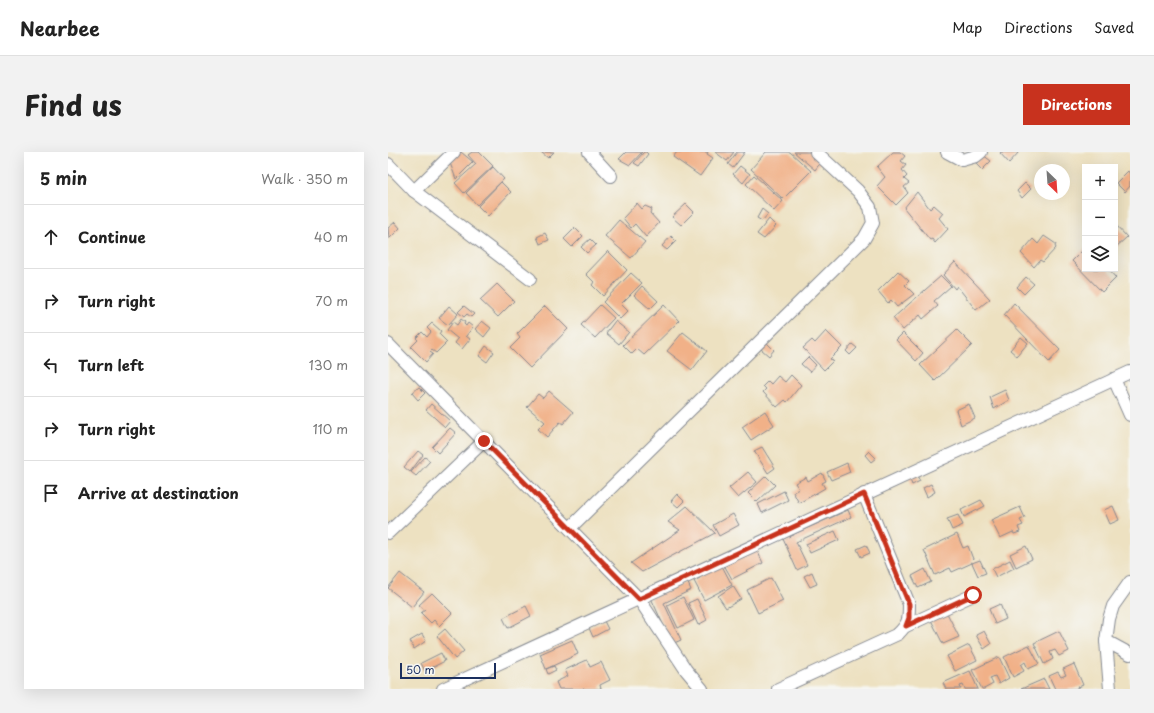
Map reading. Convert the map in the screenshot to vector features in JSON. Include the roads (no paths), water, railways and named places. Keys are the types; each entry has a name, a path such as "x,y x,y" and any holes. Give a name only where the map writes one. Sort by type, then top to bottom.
{"street":[{"path":"414,191 454,152"},
{"path":"589,152 611,176"},
{"path":"570,528 864,239 873,223 870,207 858,191 816,152"},
{"path":"947,152 962,160 976,156 981,152"},
{"path":"388,164 414,191 530,279"},
{"path":"388,344 639,599 686,670 702,689"},
{"path":"443,689 461,685 639,599 1130,372"},
{"path":"1114,380 1130,414"},
{"path":"388,533 484,441"},
{"path":"864,494 909,604 909,618 906,626"},
{"path":"1110,689 1106,641 1109,619 1113,606 1130,582"},
{"path":"778,689 898,634 906,626 973,595"},
{"path":"1106,641 1130,654"}]}
